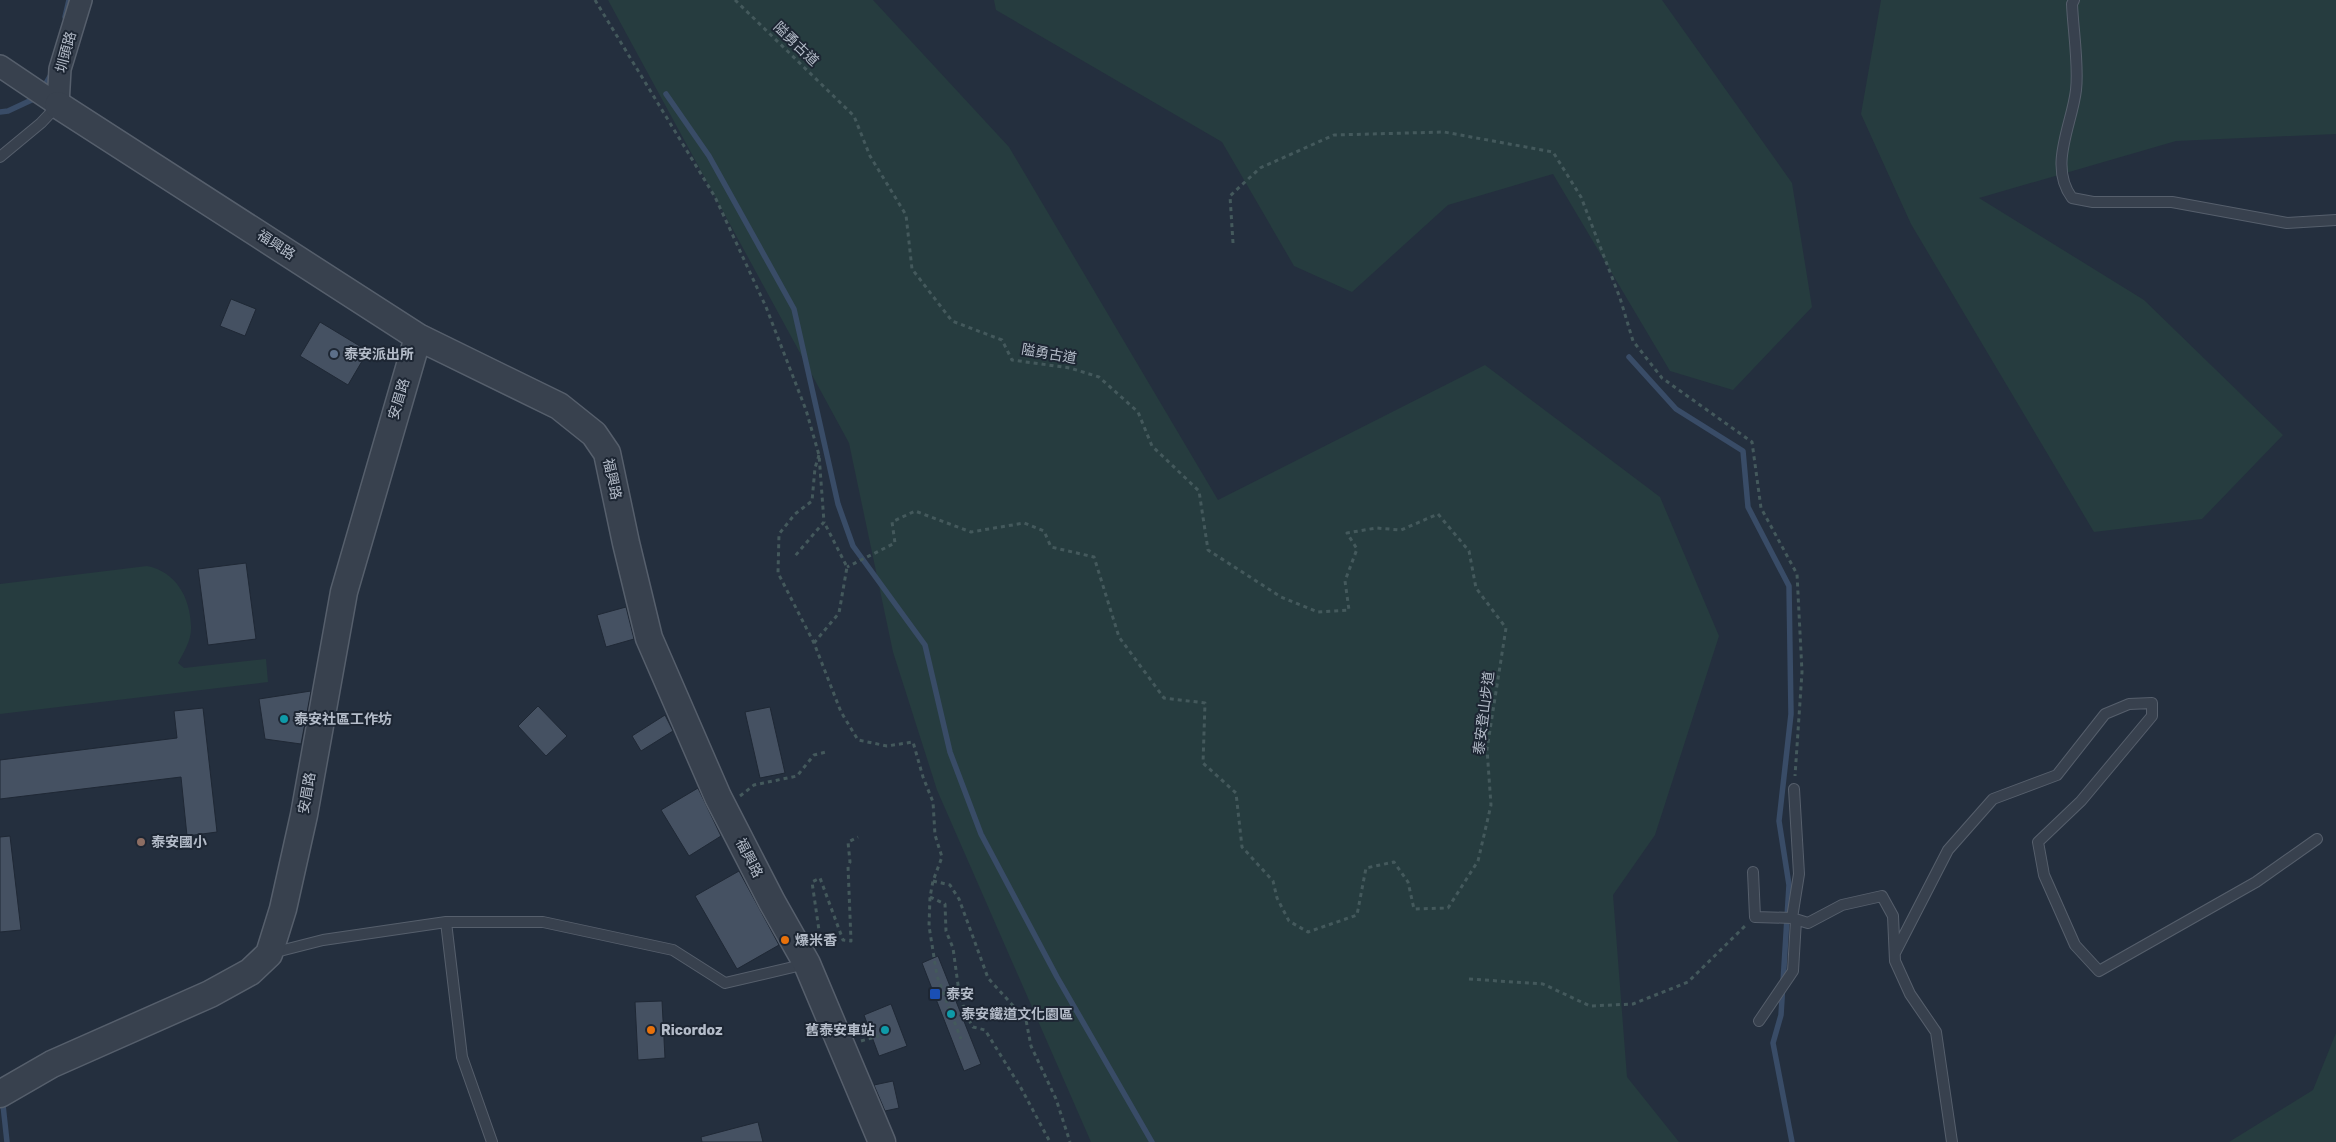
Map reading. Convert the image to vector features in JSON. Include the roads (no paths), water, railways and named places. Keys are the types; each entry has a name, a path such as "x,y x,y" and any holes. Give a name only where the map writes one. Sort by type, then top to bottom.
{"street":[{"name":"圳頭路","path":"58,105 60,69 81,0"},
{"name":"福興路","path":"0,66 418,337 559,406 594,434 607,453 649,638 724,808 806,962 882,1142"},
{"name":"安眉路","path":"0,1094 52,1064 210,994 250,972 269,954 283,909 304,815 344,592 418,337"}],"lane":[{"path":"2074,0 2072,4 2077,89 2061,163 2064,187 2072,198 2093,202 2172,202 2287,222 2336,220"},
{"path":"0,157 41,123 58,105"},
{"path":"1895,953 1948,850 1993,799 2057,775 2104,714 2129,704 2152,703 2152,716 2081,801 2038,842 2044,875 2075,945 2099,970 2256,882 2317,839"},
{"path":"1759,1022 1793,971 1794,919 1799,874 1794,789"},
{"path":"1753,872 1755,917 1794,919 1808,923 1842,905 1882,896 1893,916 1895,961 1910,994 1936,1032 1952,1142"},
{"path":"446,922 462,1058 492,1142"},
{"path":"269,954 323,940 446,922 543,922 673,950 725,983 806,962"}],"waterway":[{"path":"65,17 69,0"},
{"path":"0,112 8,111 38,97 52,73"},
{"path":"666,94 709,156 794,309 838,504 853,546 925,645 950,752 981,834 1057,977 1152,1142"},
{"path":"1629,357 1676,409 1743,451 1748,507 1789,586 1791,714 1779,821 1789,885 1781,1015 1773,1043 1792,1142"},
{"path":"3,1105 7,1142"}],"place":[{"name":"泰安派出所","path":"334,354"},
{"name":"泰安社區工作坊","path":"284,719"},
{"name":"泰安國小","path":"141,842"},
{"name":"爆米香","path":"785,940"},
{"name":"泰安","path":"935,994"},
{"name":"泰安鐵道文化園區","path":"951,1014"},
{"name":"Ricordoz","path":"651,1030"},
{"name":"舊泰安車站","path":"885,1030"}]}
